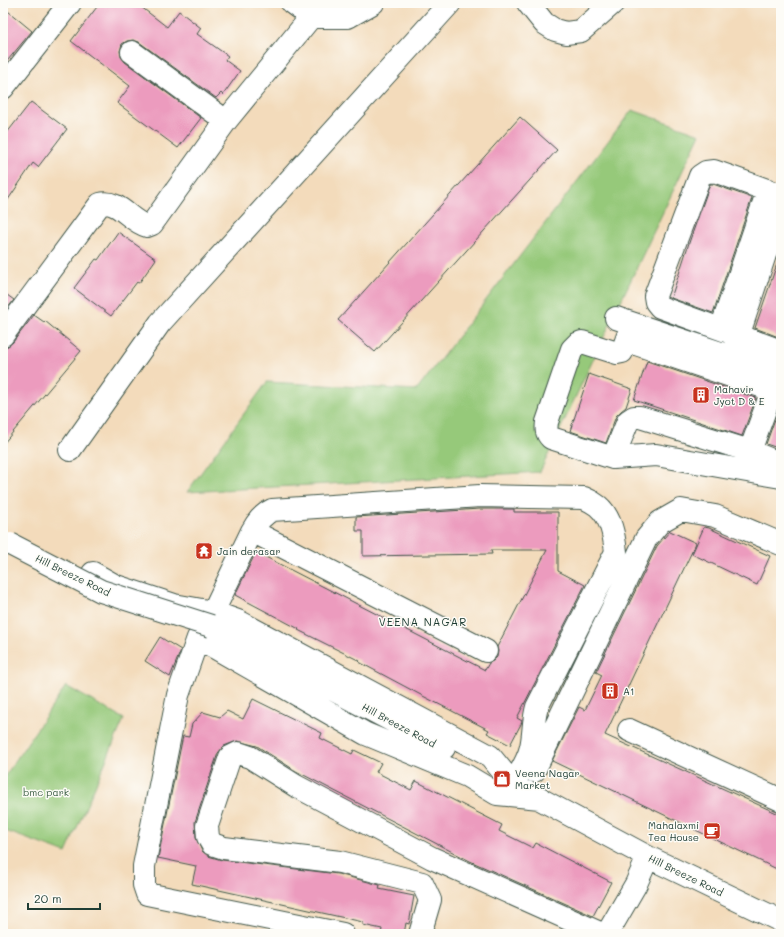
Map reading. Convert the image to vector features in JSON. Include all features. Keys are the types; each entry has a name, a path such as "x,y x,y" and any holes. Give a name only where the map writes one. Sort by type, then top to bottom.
{"street":[{"path":"3,88 70,3"},
{"path":"292,3 315,10 348,17 373,3"},
{"path":"70,450 160,323 450,3"},
{"path":"528,3 544,23 555,30 566,33 581,30 613,3"},
{"path":"3,335 100,204 107,202 114,204 140,225 147,226 152,224 226,120 315,10"},
{"path":"132,52 226,120"},
{"path":"731,356 730,332 777,197 714,171 706,172 700,176 655,296 656,302 660,307 730,332 779,376"},
{"path":"625,328 779,376"},
{"path":"625,328 731,356 779,376"},
{"path":"625,328 622,352 617,353 582,342 577,344 572,349 547,422 546,429 551,438 614,458 656,455 781,476"},
{"path":"750,451 779,376"},
{"path":"614,458 628,421 634,417 640,417 750,451 781,464"},
{"path":"343,934 147,894 144,885 144,866 178,695 207,626 256,522 266,513 272,510 502,496 584,498 598,506 606,516 614,534 616,552 537,707 531,749 526,762 526,791"},
{"path":"526,791 646,539 660,522 681,510 714,516 781,544"},
{"path":"252,531 486,651"},
{"name":"Hill Breeze Road","path":"7,543 101,591 207,626 526,791 648,857 781,922"},
{"path":"92,573 116,586 174,605 366,734 467,776 497,794 526,791"},
{"path":"629,730 781,800"},
{"path":"422,883 340,862 224,848 212,844 208,837 206,826 230,757 238,753 250,757 296,786 432,858 568,927 602,934"},
{"path":"607,934 636,884 648,857"},
{"path":"420,934 430,900 422,883 432,858"}],"green space":[{"path":"632,110 700,134 540,472 187,492 267,382 417,390"},
{"name":"bmc park","path":"66,686 124,719 66,853 3,830 3,779"}],"building":[{"path":"100,3 136,3 167,27 179,11 201,28 197,34 228,56 225,60 240,71 223,95 221,93 216,98 139,42 133,40 122,44 120,51 121,57 125,62 201,118 178,148 117,103 130,86 71,41"},
{"path":"3,7 32,31 3,66"},
{"path":"31,102 67,129 38,167 33,163 3,207 3,138"},
{"path":"520,117 557,150 375,352 338,320"},
{"path":"710,184 752,198 713,313 671,298"},
{"path":"118,232 156,259 139,283 137,282 111,316 74,288 96,259 98,260"},
{"path":"778,261 781,261 781,338 755,328"},
{"path":"3,292 14,300 3,314"},
{"path":"34,315 44,322 45,321 81,351 3,444 3,347 8,346 13,342"},
{"name":"Mahavir Jyot D & E","path":"647,361 756,398 742,436 634,400"},
{"path":"589,374 632,389 626,407 616,416 606,443 570,431"},
{"path":"781,405 781,449 766,444"},
{"path":"480,509 514,509 514,512 558,512 558,571 585,585 517,718 522,721 510,745 487,733 489,730 359,662 360,661 298,630 299,629 235,595 256,552 485,670 489,663 497,657 497,647 547,550 491,550 492,554 363,556 363,531 356,531 356,517"},
{"path":"704,527 770,556 757,585 692,554"},
{"name":"A1","path":"670,531 696,543 605,735 781,815 781,871 552,761 579,707 585,710 602,675 596,672 657,546"},
{"path":"160,637 181,650 170,677 145,661"},
{"path":"253,699 322,733 320,738 352,754 354,750 381,763 376,772 411,790 416,781 502,825 499,831 533,848 536,843 611,882 593,916 470,861 296,771 257,746 237,741 224,746 218,753 195,822 196,838 202,851 208,856 222,860 338,874 380,885 379,889 414,896 409,924 406,923 404,934 381,934 382,929 363,925 363,922 192,884 196,866 158,858 183,736 189,737 192,724 203,712 220,717 227,711 243,719"}],"place":[{"name":"Mahavir Jyot D & E","path":"701,395"},
{"name":"Jain derasar","path":"204,551"},
{"name":"A1","path":"610,691"},
{"name":"Veena Nagar Market","path":"502,779"},
{"name":"Mahalaxmi Tea House","path":"712,831"}],"district":[{"name":"VEENA NAGAR","path":"423,621"}]}
